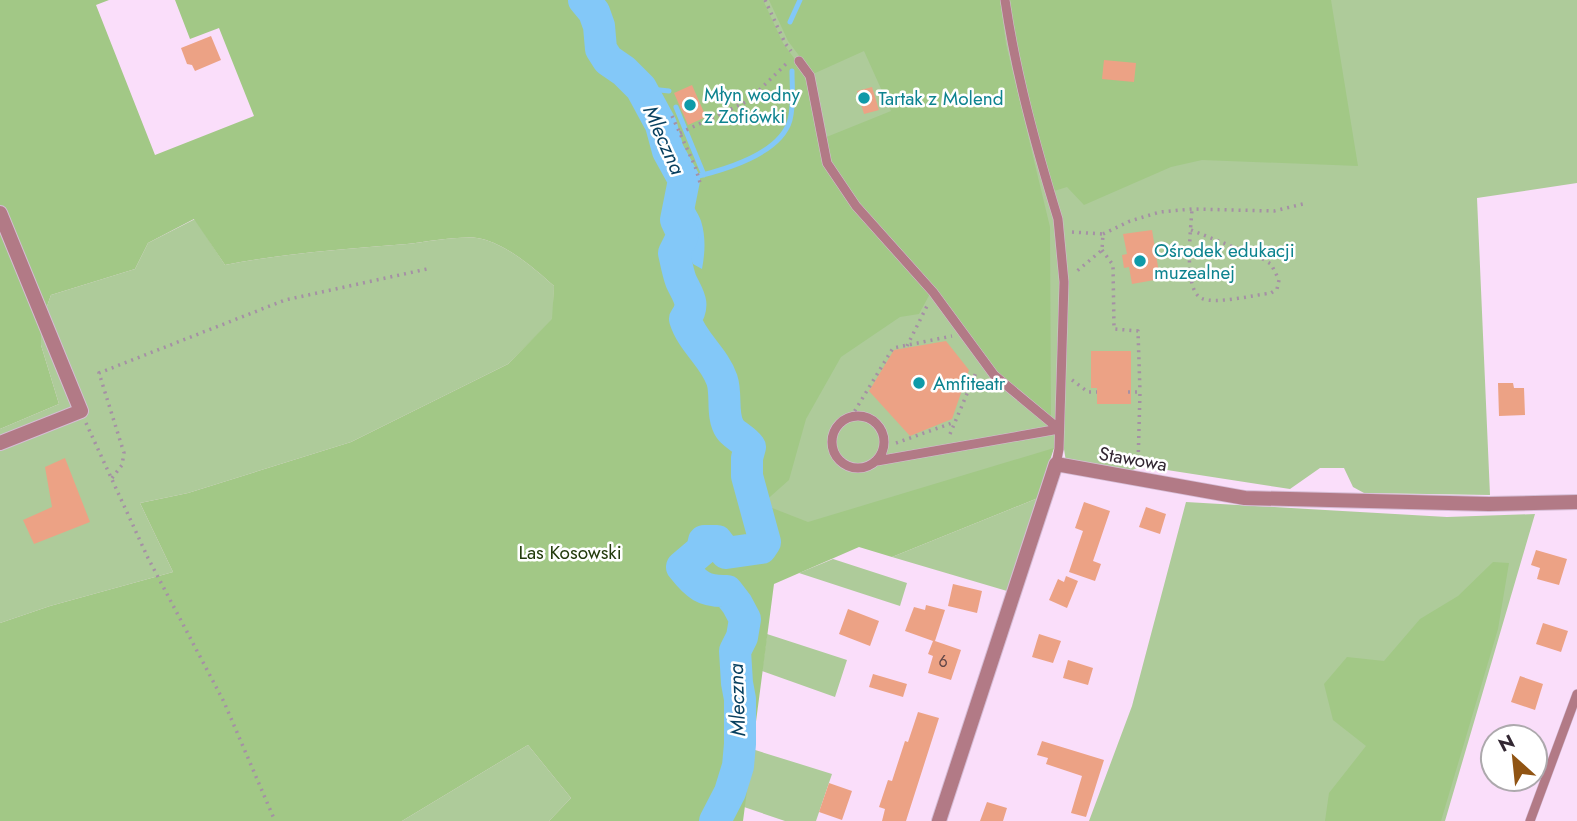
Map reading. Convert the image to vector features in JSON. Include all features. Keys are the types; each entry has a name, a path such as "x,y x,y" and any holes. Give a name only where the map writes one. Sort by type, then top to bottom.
{"street":[{"path":"0,213 81,411 0,443"},
{"path":"939,821 1056,464"},
{"name":"Stawowa","path":"1056,464 1245,498 1489,504 1577,502"}],"lane":[{"path":"1005,0 1011,43 1060,231 1064,282 1059,449 1056,464"},
{"path":"802,65 810,76 827,163 831,171 856,206 933,292 994,375 1059,429"},
{"path":"877,461 884,447 883,431 878,425 863,416 851,417 840,423 832,439 835,455 840,462 856,469 877,461 1059,429"},
{"path":"1530,821 1577,694"}],"path":[{"path":"680,133 748,101 795,56 785,43 765,0"},
{"path":"672,116 695,166 701,186"},
{"path":"1060,231 1103,234 1130,221 1160,212 1192,209 1273,211 1307,203"},
{"path":"1191,230 1271,264 1279,280 1277,289 1271,293 1210,300 1200,298 1190,281 1191,230 1192,209"},
{"path":"1103,234 1102,250 1113,265 1114,329 1138,331 1138,465"},
{"path":"1064,282 1102,250"},
{"path":"111,478 122,465 124,453 99,373 285,300 427,269"},
{"path":"907,346 933,292"},
{"path":"851,417 893,348 964,334"},
{"path":"944,449 982,359"},
{"path":"1061,375 1068,376 1088,392 1097,392"},
{"path":"1128,393 1140,392"},
{"path":"81,411 148,558 224,702 275,821"},
{"path":"884,447 956,421"}],"green space":[{"name":"Las Kosowski","path":"0,0 109,0 96,5 155,155 254,116 219,28 190,39 175,0 763,0 783,43 807,76 825,164 931,292 919,314 900,317 841,357 806,419 789,480 762,504 808,522 1054,448 1038,498 892,557 859,547 774,584 743,821 549,821 571,798 528,745 402,821 0,821 0,623 50,606 173,572 140,503 188,493 351,442 508,364 552,319 554,286 508,250 477,238 452,238 316,252 225,265 194,219 148,243 135,269 51,295 41,323 41,345 59,404 0,429","holes":["676,186 689,194 690,202 701,222 672,201"]},
{"path":"527,0 1577,0 1577,183 1477,198 1490,495 1364,493 1353,487 1344,468 1320,468 1290,489 1167,470 1140,460 1136,461 1137,468 1128,472 1066,462 1064,449 1054,448 1040,477 960,495 481,686 577,312"},
{"path":"769,0 1000,0 1006,44 1050,227 1051,419 996,373 858,205 831,165 824,138 891,111 864,51 813,74 788,41"},
{"path":"1009,0 1331,0 1358,166 1202,160 1171,167 1084,205 1067,187 1054,191 1027,96"},
{"path":"195,219 225,265 293,254 452,238 487,240 518,257 554,286 553,319 508,364 351,442 188,493 140,503 173,572 50,606 0,623 0,429 59,404 41,345 41,323 51,295 135,269 148,243"},
{"path":"1038,498 1007,591 892,557"},
{"path":"1186,502 1447,517 1535,514 1445,821 1089,821 1132,706"},
{"path":"833,559 907,583 900,606 799,573"},
{"path":"1493,562 1509,563 1498,629 1441,821 1325,821 1329,793 1366,746 1333,720 1324,684 1347,657 1384,661 1420,619 1458,596"},
{"path":"767,634 847,660 835,697 762,671"},
{"path":"528,745 571,798 549,821 402,821"},
{"path":"752,749 832,774 816,821 785,821 744,807"}],"water":[{"path":"675,153 683,167 691,170 697,185 689,194 704,233 702,269 693,264 676,227 672,201 676,186 665,157"}],"building":[{"path":"211,36 221,60 195,71 192,65 187,64 181,48"},
{"path":"1104,60 1136,63 1134,82 1102,79"},
{"name":"Młyn wodny z Zofiówki","path":"692,85 706,117 688,125 674,93"},
{"name":"Tartak z Molend","path":"872,87 879,110 864,114 857,91"},
{"name":"Ośrodek edukacji muzealnej","path":"1152,230 1160,279 1132,284 1129,267 1124,268 1122,255 1127,254 1123,234"},
{"name":"Amfiteatr","path":"946,341 969,370 952,419 910,436 869,391 894,350"},
{"path":"1091,351 1131,351 1131,404 1097,404 1097,388 1091,388"},
{"path":"1498,383 1513,383 1514,388 1524,388 1525,415 1499,416"},
{"path":"65,458 90,522 34,544 23,520 52,507 45,467"},
{"path":"1084,502 1110,511 1093,561 1101,564 1095,581 1069,572 1083,531 1075,528"},
{"path":"1146,507 1166,514 1160,534 1139,527"},
{"path":"1536,550 1567,559 1559,585 1537,579 1540,568 1531,565"},
{"path":"1066,576 1078,581 1067,608 1049,600 1058,579 1064,582"},
{"path":"953,584 982,591 977,613 948,606"},
{"path":"926,605 945,610 935,641 961,650 951,680 928,673 933,656 928,654 933,641 905,631 914,607 925,610"},
{"path":"848,609 879,621 870,646 839,634"},
{"path":"1543,623 1568,631 1561,652 1536,644"},
{"path":"1039,634 1061,641 1053,663 1032,657"},
{"path":"1068,660 1093,668 1088,685 1063,678"},
{"path":"873,674 907,684 903,697 869,687"},
{"path":"1520,676 1543,684 1535,710 1511,702"},
{"path":"918,712 939,718 906,821 882,821 885,809 879,807 888,780 892,781"},
{"path":"1042,741 1104,760 1086,817 1071,813 1082,776 1046,764 1048,758 1037,755"},
{"path":"829,783 852,791 842,820 819,812"},
{"path":"987,802 1007,808 1003,821 980,821"}],"waterway":[{"name":"Mleczna","path":"584,0 594,12 599,26 601,49 608,60 641,88 661,125 668,151 684,180 676,220 683,235 674,253 680,278 690,300 690,309 685,319 722,380 727,424 750,447 747,476 765,542 761,548 726,553 717,541 704,541 702,550 682,567 701,586 727,591 745,619 742,637 735,651 740,699 738,766 730,792 715,821"},
{"path":"790,22 800,0"},
{"path":"690,178 748,160 775,143 790,120 792,71"},
{"path":"641,88 669,91"},
{"path":"676,107 704,175"}],"place":[{"name":"Tartak z Molend","path":"864,98"},
{"name":"Młyn wodny z Zofiówki","path":"690,105"},
{"name":"Ośrodek edukacji muzealnej","path":"1140,261"},
{"name":"Amfiteatr","path":"919,383"}]}
